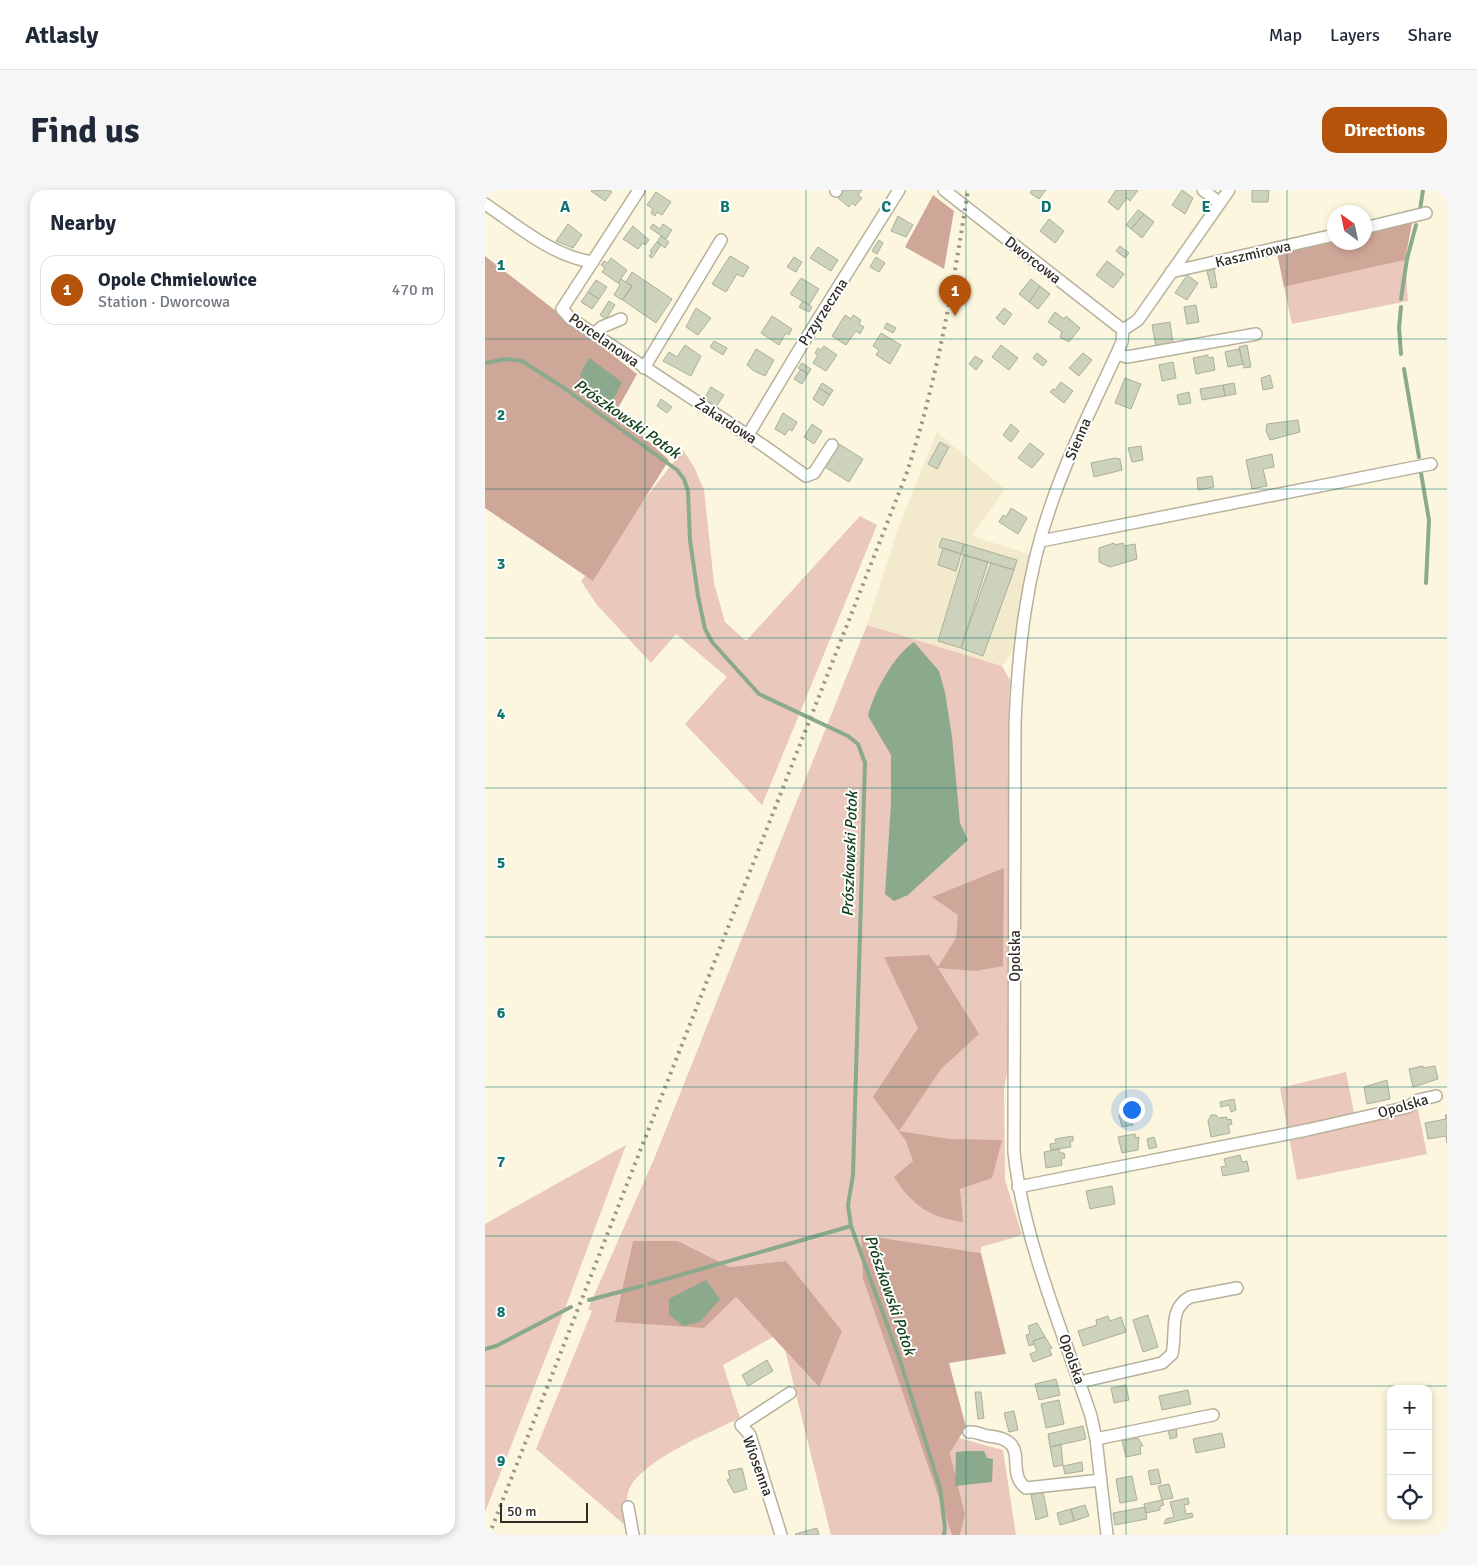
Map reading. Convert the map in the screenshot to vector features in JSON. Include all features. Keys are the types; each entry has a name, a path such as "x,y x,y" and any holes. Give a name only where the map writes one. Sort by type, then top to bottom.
{"street":[{"path":"485,204 549,246 572,257 593,262 639,190"},
{"name":"Przyrzeczna","path":"748,435 899,190"},
{"name":"Dworcowa","path":"943,190 1123,330"},
{"path":"1203,190 1220,203"},
{"path":"1123,330 1137,320 1229,190"},
{"path":"1372,226 1426,213"},
{"name":"Kaszmirowa","path":"1171,272 1327,237"},
{"name":"Porcelanowa","path":"593,262 562,309 570,318 644,368 721,240"},
{"path":"593,334 602,327 621,319"},
{"name":"Sienna","path":"1015,724 1021,641 1026,606 1041,541 1059,483 1117,354 1122,342 1123,330"},
{"path":"1117,354 1127,356 1256,334"},
{"name":"Żakardowa","path":"644,368 748,435 806,476 814,472 832,445"},
{"path":"1041,541 1431,464"},
{"name":"Opolska","path":"1015,724 1014,1152 1018,1187 1030,1233 1080,1382 1096,1439 1107,1535"},
{"name":"Opolska","path":"1018,1187 1307,1130 1408,1107 1418,1100 1436,1096"},
{"path":"1080,1382 1163,1362 1172,1354 1175,1313 1183,1301 1190,1297 1237,1288"},
{"name":"Wiosenna","path":"781,1535 749,1435 741,1425 790,1393"},
{"path":"1096,1439 1213,1414"},
{"path":"969,1432 1009,1440 1015,1448 1019,1478 1026,1488 1101,1480"},
{"path":"629,1507 633,1535"}],"shaded area":[{"path":"933,195 954,211 944,269 905,247"},
{"path":"1413,218 1405,260 1284,287 1277,253 1327,240 1327,250 1372,250 1372,229"},
{"path":"485,256 637,374 616,412 669,460 593,581 485,508"},
{"path":"1405,260 1408,301 1292,324 1284,287"},
{"path":"589,358 622,382 612,402 584,384 580,374"},
{"path":"937,432 1005,489 972,536 1037,557 1021,641 1002,666 867,625 900,523"},
{"path":"683,450 694,467 704,490 714,583 725,622 746,641 860,516 877,525 762,805 685,724 727,677 676,634 651,663 597,605 581,581"},
{"path":"867,625 1002,666 1010,680 1008,725 1015,1040 1004,1087 1005,1180 1022,1235 981,1247 981,1253 961,1250 863,1267 863,1279 952,1535 831,1535 785,1350 819,1387 786,1261 730,1267 678,1241 633,1241 616,1322 704,1327 736,1297 773,1337 723,1365 740,1418 680,1447 649,1466 628,1491 626,1526 536,1449 592,1311 588,1309 654,1159"},
{"path":"914,642 939,671 945,692 952,737 960,823 968,840 908,895 894,901 885,894 891,803 891,755 868,716 875,696 892,665 899,655"},
{"path":"1004,868 1003,966 976,971 938,968 979,1034 941,1069 899,1131 949,1139 1002,1140 992,1178 960,1189 963,1222 941,1217 923,1208 908,1195 894,1177 913,1161 906,1141 873,1097 918,1028 884,957 929,955 938,967 956,938 958,915 932,897"},
{"path":"1346,1072 1354,1113 1416,1100 1427,1154 1297,1180 1280,1088"},
{"path":"626,1145 564,1311 485,1512 485,1224"},
{"path":"861,1235 981,1253 1006,1354 949,1363 966,1427 950,1453 965,1514 960,1535 952,1535 863,1279"},
{"path":"633,1241 678,1241 730,1267 786,1261 842,1331 819,1387 736,1297 704,1328 615,1322"},
{"path":"706,1280 720,1299 700,1322 683,1326 669,1315 669,1299"},
{"path":"959,1438 1003,1450 1016,1535 960,1535 965,1514 950,1453"},
{"path":"984,1451 987,1458 993,1459 992,1482 955,1486 956,1452"}],"building":[{"path":"609,190 612,192 605,201 591,191"},
{"path":"844,190 862,190 858,195 862,198 855,206 852,203 849,207 838,198"},
{"path":"1032,190 1046,190 1039,199 1030,193"},
{"path":"1116,190 1138,190 1130,201 1127,198 1118,210 1108,202"},
{"path":"1182,190 1193,198 1185,214 1172,205"},
{"path":"1252,190 1269,190 1268,202 1252,202"},
{"path":"656,192 671,202 662,215 657,212 655,216 651,213 653,209 647,205"},
{"path":"1138,210 1144,214 1131,229 1126,225"},
{"path":"1144,214 1154,222 1142,238 1131,229"},
{"path":"898,216 913,225 906,237 891,231"},
{"path":"1049,219 1064,231 1055,243 1040,231"},
{"path":"568,224 582,235 573,248 556,241"},
{"path":"653,224 660,229 663,224 672,230 666,239 650,228"},
{"path":"633,226 649,240 638,249 623,239"},
{"path":"661,236 669,242 665,248 657,242"},
{"path":"879,240 883,243 877,254 872,251"},
{"path":"657,242 661,245 652,258 649,256 652,252 650,251"},
{"path":"1120,246 1129,253 1125,258 1116,251"},
{"path":"818,247 838,260 831,271 810,258"},
{"path":"730,256 749,267 743,277 737,274 726,292 712,284"},
{"path":"794,257 802,262 796,272 787,267"},
{"path":"876,257 885,263 879,272 870,267"},
{"path":"611,258 627,270 618,283 602,272 605,268 601,265 604,261 608,263"},
{"path":"1107,261 1124,274 1113,288 1096,275"},
{"path":"1214,269 1217,287 1211,288 1207,271"},
{"path":"632,272 672,299 656,323 623,300 632,286 626,282"},
{"path":"1187,275 1198,283 1187,300 1175,293"},
{"path":"801,278 819,289 809,305 790,294"},
{"path":"621,279 632,286 622,300 614,295"},
{"path":"1031,279 1040,286 1029,302 1019,294"},
{"path":"596,280 607,287 599,299 588,292"},
{"path":"1040,286 1050,294 1038,309 1029,302"},
{"path":"588,292 599,299 592,309 581,302"},
{"path":"609,301 615,305 606,319 600,315"},
{"path":"803,301 812,307 809,312 799,307"},
{"path":"1196,305 1199,322 1187,324 1184,307"},
{"path":"696,308 711,318 698,335 686,327"},
{"path":"1004,308 1012,314 1004,325 996,318"},
{"path":"1055,312 1064,319 1066,316 1080,328 1069,342 1060,337 1062,332 1048,322"},
{"path":"845,315 851,319 853,315 861,320 859,324 864,327 860,334 856,331 846,345 832,336"},
{"path":"772,316 792,329 789,335 786,333 779,345 761,333"},
{"path":"1170,322 1173,344 1156,347 1152,325"},
{"path":"887,323 896,328 893,333 884,328"},
{"path":"881,333 901,345 890,364 876,355 879,350 873,346"},
{"path":"714,341 727,348 723,355 710,347"},
{"path":"685,345 701,356 691,376 663,361 669,352 677,357"},
{"path":"1001,345 1018,358 1009,370 992,357"},
{"path":"1247,345 1251,367 1244,368 1239,347"},
{"path":"824,346 837,355 826,371 813,363 818,355 815,353 818,348 821,350"},
{"path":"756,349 774,360 765,376 747,365"},
{"path":"1239,349 1243,364 1228,367 1225,352"},
{"path":"1037,353 1047,361 1043,366 1033,358"},
{"path":"1083,353 1092,360 1079,376 1069,368"},
{"path":"1208,355 1208,358 1213,357 1215,370 1196,374 1193,358"},
{"path":"975,356 983,361 976,370 969,364"},
{"path":"1173,362 1176,378 1162,381 1159,365"},
{"path":"802,363 811,369 808,374 798,368"},
{"path":"801,369 808,374 802,384 794,379"},
{"path":"1270,375 1273,388 1263,390 1261,378"},
{"path":"1125,378 1141,384 1131,409 1115,403"},
{"path":"1061,382 1073,391 1064,403 1050,392 1053,389 1055,390"},
{"path":"822,383 833,390 830,395 819,388"},
{"path":"1234,383 1236,394 1225,396 1223,385"},
{"path":"1223,385 1225,396 1202,400 1200,389"},
{"path":"711,387 724,395 716,407 704,399"},
{"path":"819,388 830,395 823,406 813,399"},
{"path":"1189,392 1191,403 1179,405 1177,395"},
{"path":"661,399 672,407 667,413 657,406"},
{"path":"783,413 797,422 792,431 789,429 785,435 775,429"},
{"path":"1298,420 1300,432 1270,440 1266,431 1267,424"},
{"path":"812,424 822,431 814,444 804,437"},
{"path":"1011,424 1019,431 1011,442 1003,435"},
{"path":"940,442 949,447 937,469 928,464"},
{"path":"1030,443 1044,454 1032,468 1018,458"},
{"path":"839,444 863,459 849,482 825,467"},
{"path":"1141,446 1143,460 1132,462 1128,448"},
{"path":"1272,454 1274,467 1263,469 1267,486 1252,489 1246,460"},
{"path":"1115,458 1120,459 1122,470 1094,477 1091,463"},
{"path":"1212,476 1214,487 1198,490 1197,478"},
{"path":"1011,508 1027,518 1018,534 999,522 1003,515 1006,517"},
{"path":"942,538 964,544 961,554 939,547"},
{"path":"1114,543 1115,545 1123,543 1124,546 1135,544 1137,559 1110,567 1099,562 1099,548"},
{"path":"964,544 1017,560 1014,570 961,554"},
{"path":"943,548 961,554 956,571 938,565"},
{"path":"964,555 988,562 961,648 938,641"},
{"path":"991,563 1014,570 983,656 961,648"},
{"path":"1423,1066 1423,1068 1435,1066 1438,1079 1413,1087 1409,1069"},
{"path":"1387,1080 1390,1099 1367,1104 1364,1087"},
{"path":"1234,1099 1236,1110 1231,1112 1229,1105 1221,1107 1220,1102"},
{"path":"1130,1113 1133,1125 1122,1127 1119,1115"},
{"path":"1211,1115 1216,1115 1219,1118 1227,1117 1227,1120 1231,1119 1232,1124 1228,1125 1230,1133 1211,1137 1208,1121"},
{"path":"1445,1115 1447,1115 1447,1143 1446,1136 1428,1139 1425,1123 1446,1119"},
{"path":"1135,1134 1136,1138 1139,1137 1138,1150 1122,1153 1118,1137"},
{"path":"1073,1136 1073,1141 1070,1141 1071,1147 1051,1150 1050,1144 1056,1143 1055,1139"},
{"path":"1154,1137 1157,1147 1149,1149 1147,1139"},
{"path":"1059,1149 1060,1153 1064,1153 1065,1158 1061,1159 1062,1165 1046,1168 1044,1152"},
{"path":"1240,1155 1242,1162 1247,1161 1249,1171 1223,1176 1221,1167 1226,1166 1224,1159"},
{"path":"1112,1186 1115,1204 1090,1209 1086,1191"},
{"path":"1148,1315 1158,1347 1143,1352 1133,1320"},
{"path":"1108,1316 1110,1321 1121,1317 1126,1332 1083,1346 1078,1331 1097,1325 1096,1320"},
{"path":"1037,1323 1045,1337 1033,1341 1034,1344 1029,1346 1026,1335 1030,1334 1028,1326"},
{"path":"1045,1337 1052,1348 1049,1349 1052,1355 1033,1362 1030,1354 1037,1351 1033,1341"},
{"path":"767,1360 773,1371 748,1386 742,1375"},
{"path":"1056,1379 1060,1395 1039,1400 1035,1384"},
{"path":"1126,1385 1129,1400 1114,1403 1111,1388"},
{"path":"1188,1390 1191,1404 1162,1410 1159,1396"},
{"path":"975,1392 981,1392 984,1418 978,1419"},
{"path":"1059,1400 1064,1424 1046,1428 1041,1404"},
{"path":"1014,1411 1018,1430 1009,1432 1004,1413"},
{"path":"1083,1426 1086,1439 1050,1447 1048,1434"},
{"path":"1176,1428 1177,1437 1170,1439 1168,1429"},
{"path":"1222,1433 1225,1447 1196,1453 1193,1439"},
{"path":"1138,1438 1143,1446 1140,1446 1141,1454 1126,1457 1122,1441"},
{"path":"1061,1444 1063,1465 1054,1467 1050,1447"},
{"path":"1082,1462 1083,1471 1065,1474 1063,1466"},
{"path":"742,1468 747,1489 734,1493 727,1480 730,1479 728,1471"},
{"path":"1158,1469 1161,1483 1151,1485 1148,1471"},
{"path":"1132,1476 1137,1500 1120,1503 1116,1479"},
{"path":"1169,1484 1173,1498 1162,1500 1158,1486"},
{"path":"1043,1492 1048,1516 1036,1520 1031,1495"},
{"path":"1188,1498 1189,1504 1184,1505 1186,1514 1192,1513 1193,1517 1164,1524 1166,1519 1174,1517 1170,1502"},
{"path":"1162,1500 1164,1505 1160,1506 1160,1510 1146,1513 1144,1504"},
{"path":"1085,1505 1089,1516 1074,1521 1071,1509"},
{"path":"1145,1507 1147,1519 1115,1525 1113,1513"},
{"path":"1071,1509 1074,1521 1060,1525 1057,1513"},
{"path":"817,1528 819,1535 795,1534"}],"waterway":[{"path":"1420,210 1423,190"},
{"path":"1401,299 1407,259 1416,225"},
{"path":"1401,307 1399,328 1401,354"},
{"name":"Prószkowski Potok","path":"485,363 505,359 522,361 564,388 677,470 684,479 688,491 690,540 698,596 705,629 712,642 759,694 848,736 858,744 865,763 853,1175 848,1205 851,1226 900,1360 940,1488 945,1528 944,1535"},
{"path":"1404,369 1419,457"},
{"path":"1421,473 1429,520 1426,583"},
{"path":"649,1284 851,1226"},
{"path":"589,1300 642,1286"},
{"path":"485,1349 496,1346 571,1307"}],"railway":[{"path":"489,1535 906,475 927,405 943,334 968,190"}],"place":[{"name":"Opole Chmielowice","path":"955,316"}]}
